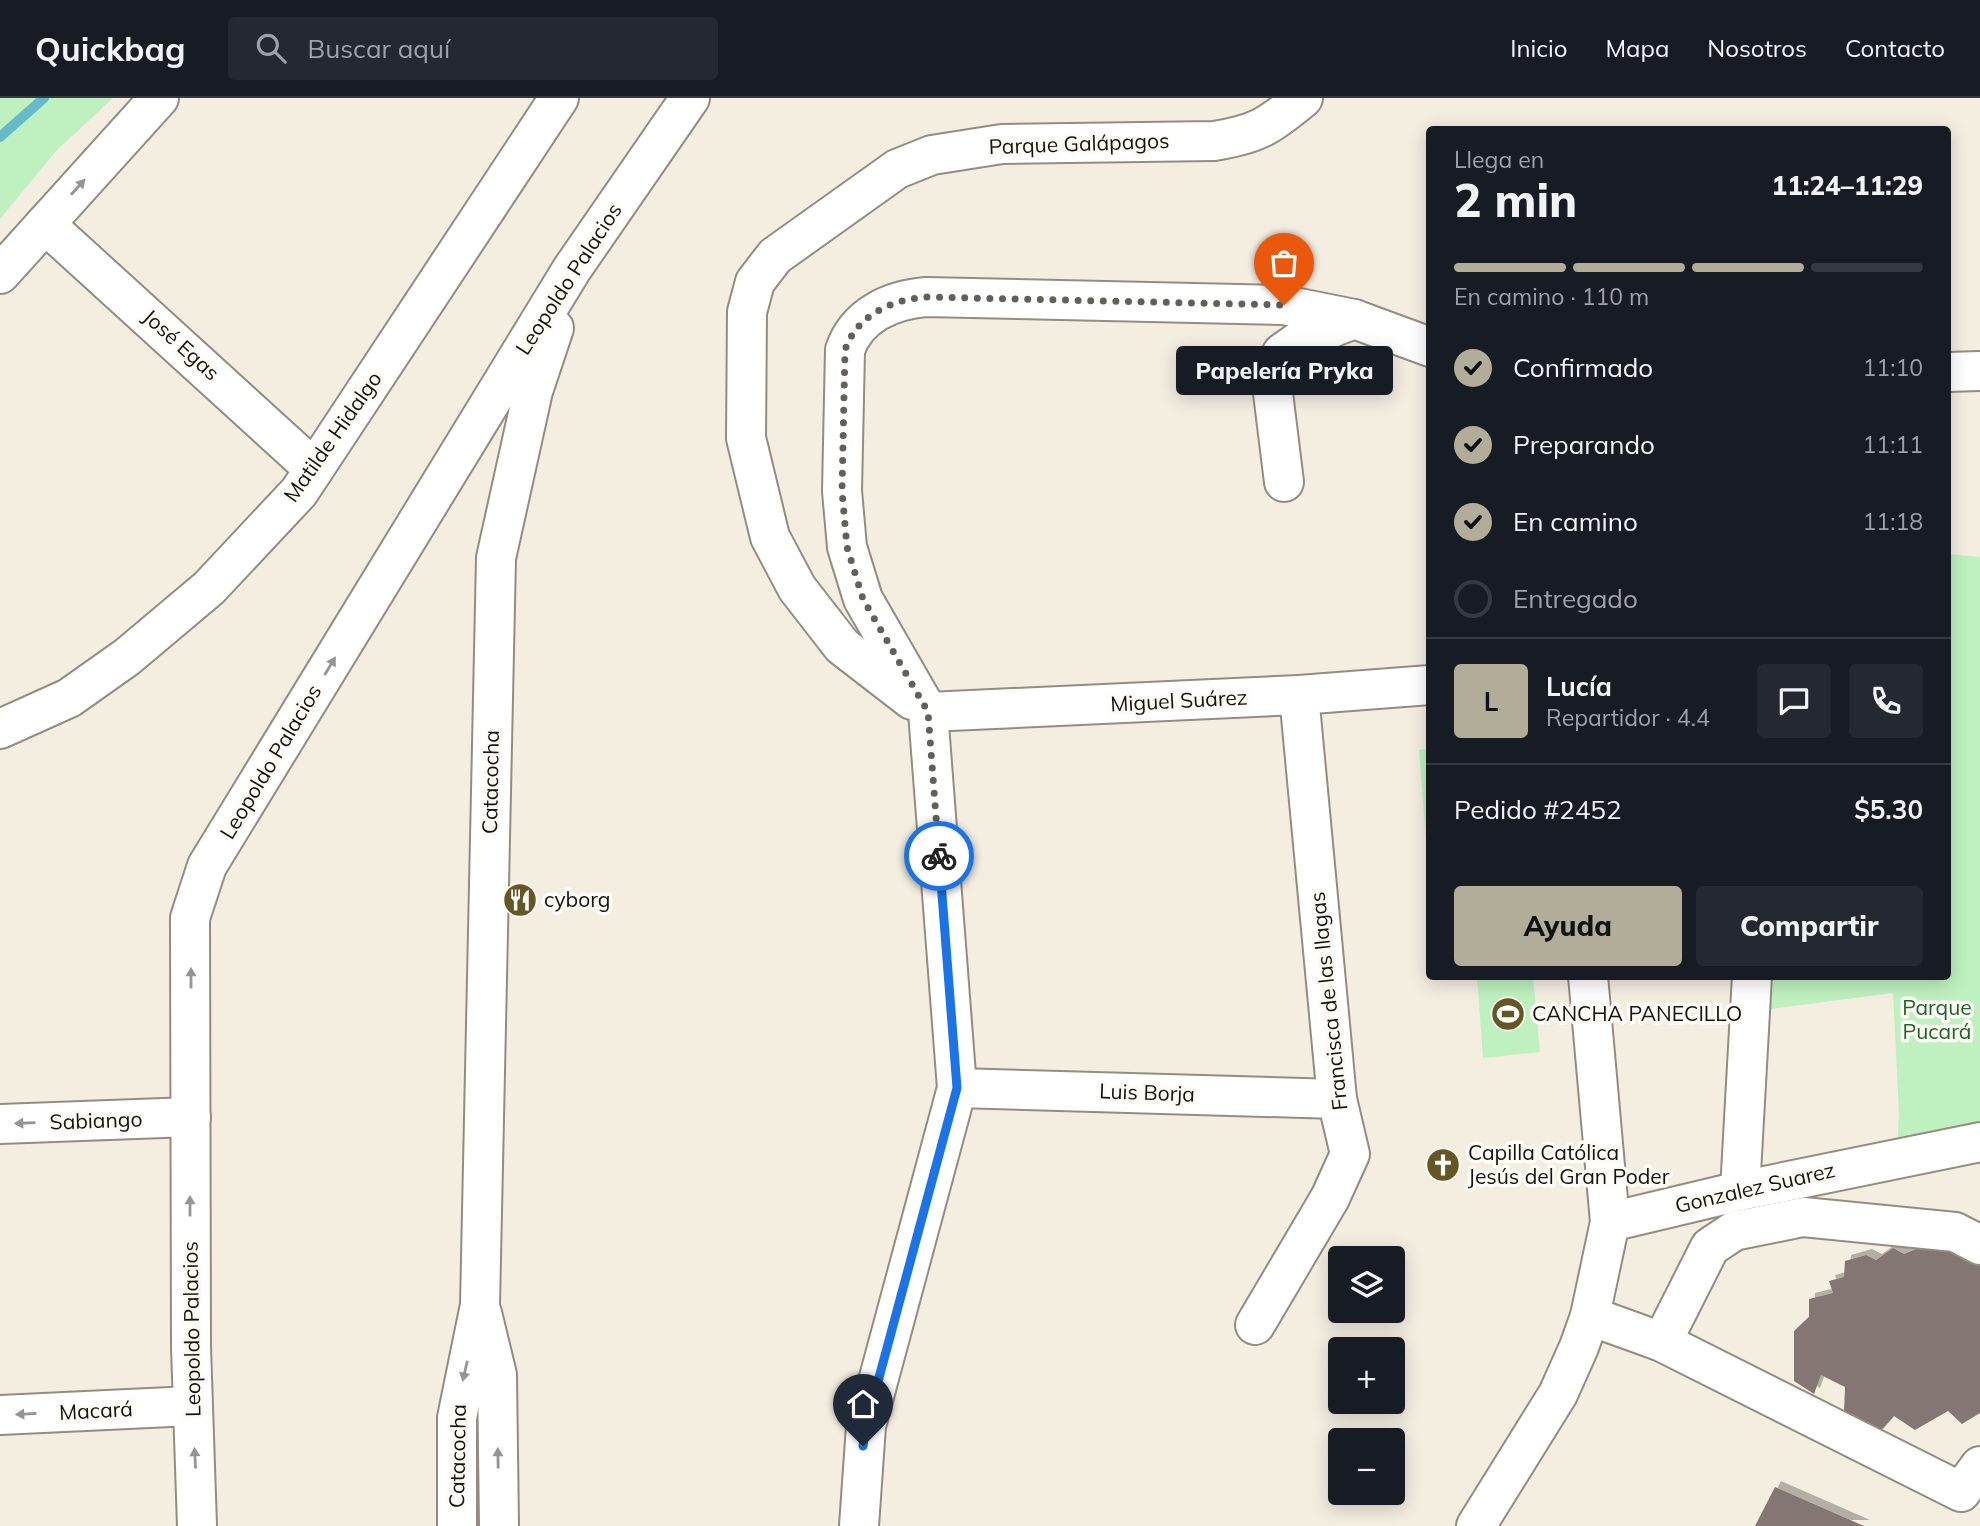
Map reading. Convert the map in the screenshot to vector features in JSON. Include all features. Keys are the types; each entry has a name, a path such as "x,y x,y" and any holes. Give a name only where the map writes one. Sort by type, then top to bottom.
{"street":[{"path":"0,274 159,98"},
{"name":"Matilde Hidalgo","path":"0,729 69,698 127,657 209,588 299,492 559,98"},
{"name":"Leopoldo Palacios","path":"197,1526 192,1406 191,918 207,866 572,269 690,98"},
{"name":"Parque Galápagos","path":"928,712 842,646 797,587 770,537 746,438 747,312 755,282 775,256 897,169 932,155 1002,144 1214,141 1235,138 1268,127 1303,98"},
{"name":"José Egas","path":"45,224 314,469"},
{"name":"Catacocha","path":"457,1526 457,1418 480,1304 496,558 533,391 572,269"},
{"path":"859,1526 866,1426 957,1088 928,712 863,599 847,547 842,491 845,350 851,332 865,318 905,299 926,297 1255,302 1354,319 1426,346"},
{"path":"1284,482 1272,386 1273,369 1282,353 1299,341 1354,319"},
{"path":"1951,372 1980,371"},
{"name":"Miguel Suárez","path":"928,712 1299,695 1426,685"},
{"name":"Francisca de las llagas","path":"1255,1325 1330,1198 1350,1154 1336,1099 1299,695"},
{"path":"1476,1526 1558,1394 1590,1316 1610,1222 1588,980"},
{"path":"1740,1191 1752,980"},
{"name":"Luis Borja","path":"957,1088 1336,1099"},
{"name":"Sabiango","path":"0,1124 191,1117"},
{"name":"Gonzalez Suarez","path":"1610,1222 1900,1156 1980,1142"},
{"path":"1662,1342 1710,1247 1734,1231 1803,1217 1955,1232 1980,1245"},
{"name":"Catacocha","path":"480,1304 497,1375 499,1526"},
{"path":"1590,1316 1662,1342 1961,1492 1980,1466"},
{"name":"Macará","path":"0,1415 192,1406"}],"green space":[{"path":"0,98 113,98 56,151 0,219"},
{"name":"Parque Pucará","path":"1951,554 1980,557 1980,1165 1974,1162 1896,1170 1899,1114 1893,993 1770,1009 1774,980 1951,980"},
{"path":"1426,749 1426,840 1419,750"},
{"name":"CANCHA PANECILLO","path":"1477,980 1533,980 1540,1052 1483,1058"}],"building":[{"path":"1941,1239 1980,1260 1980,1413 1962,1424 1948,1411 1915,1430 1894,1416 1877,1435 1844,1413 1845,1387 1821,1375 1814,1394 1794,1381 1794,1331 1809,1317 1809,1299 1833,1293 1829,1281 1844,1277 1845,1261 1866,1255 1876,1260 1893,1248 1904,1254"},
{"path":"1775,1487 1864,1526 1755,1526"}],"waterway":[{"path":"0,137 44,98"}],"way so far":[{"path":"939,856 928,712 863,599 847,547 842,491 845,350 851,332 865,318 905,299 926,297 1255,302 1284,305"}],"place":[{"name":"Papelería Pryka","path":"1284,305"},
{"name":"cyborg","path":"520,900"},
{"name":"CANCHA PANECILLO","path":"1508,1014"},
{"name":"Capilla Católica Jesús del Gran Poder","path":"1443,1165"}],"route":[{"path":"863,1446 866,1426 957,1088 939,856"}]}
